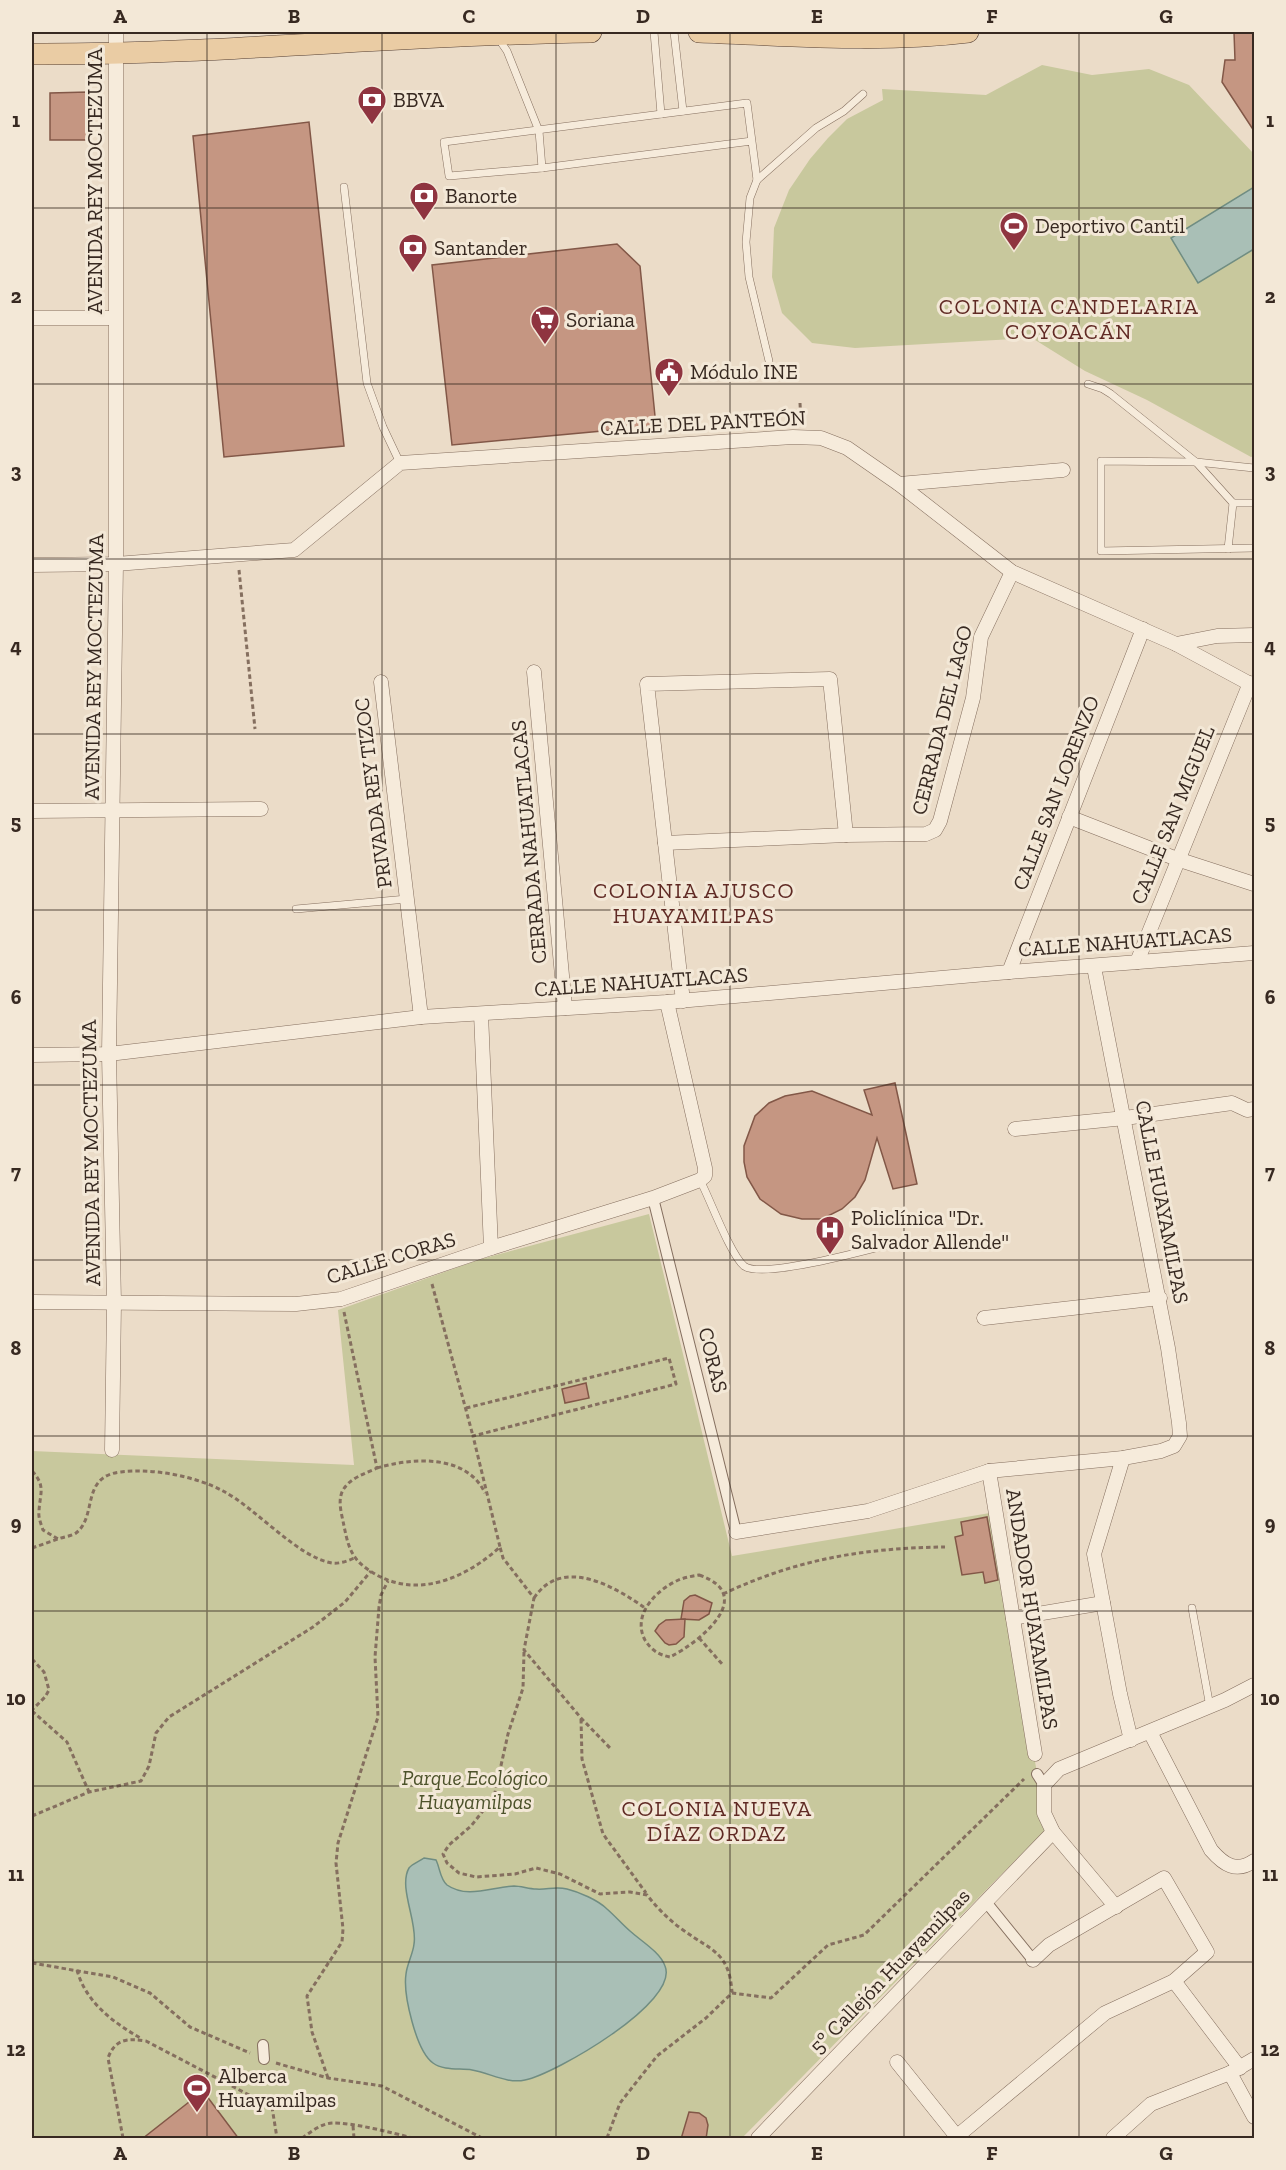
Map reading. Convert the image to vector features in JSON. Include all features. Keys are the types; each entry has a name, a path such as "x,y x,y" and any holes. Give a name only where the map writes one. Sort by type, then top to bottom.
{"main road":[{"path":"32,54 116,54 327,45 495,33 591,32"},
{"path":"699,32 860,38 968,32"}],"street":[{"name":"AVENIDA REY MOCTEZUMA","path":"112,1450 114,1303 109,1054 116,564 116,32"},
{"path":"32,318 115,318"},
{"name":"CALLE DEL PANTEÓN","path":"400,463 801,437 821,438 847,448 899,484 1012,572 1176,644 1252,685"},
{"path":"32,565 116,564 294,550 400,463"},
{"path":"899,484 1063,470"},
{"name":"CERRADA DEL LAGO","path":"664,843 926,834 935,830 940,821 973,698 981,636 1012,572"},
{"name":"CALLE SAN LORENZO","path":"1009,972 1143,629"},
{"path":"1176,644 1217,636 1254,635"},
{"name":"CERRADA NAHUATLACAS","path":"534,672 565,1008"},
{"path":"683,1001 647,684 830,679 846,835"},
{"name":"PRIVADA REY TIZOC","path":"381,682 421,1017"},
{"name":"CALLE SAN MIGUEL","path":"1137,962 1177,859 1252,685"},
{"path":"32,811 261,809"},
{"path":"1069,817 1177,859 1254,885"},
{"name":"CALLE NAHUATLACAS","path":"32,1055 109,1054 421,1017 683,1001 1254,953"},
{"name":"CALLE HUAYAMILPAS","path":"1094,967 1160,1298 1180,1436 1174,1446 1161,1451 1123,1458"},
{"path":"667,1002 703,1174"},
{"path":"481,1014 491,1248"},
{"path":"1015,1130 1233,1103 1247,1110 1254,1109"},
{"name":"CALLE CORAS","path":"32,1302 296,1304 341,1299 491,1248 653,1198 703,1174"},
{"name":"CORAS","path":"653,1198 736,1532"},
{"path":"984,1318 1160,1298"},
{"path":"736,1532 868,1511 988,1471 1123,1458 1095,1554 1120,1694 1131,1740"},
{"name":"ANDADOR HUAYAMILPAS","path":"988,1471 1035,1754"},
{"path":"1014,1618 1103,1603"},
{"path":"1116,1907 1053,1832 1044,1813 1041,1779 1059,1769 1210,1707 1254,1685"},
{"path":"1150,1732 1211,1850 1220,1860 1232,1866 1245,1867 1254,1861"},
{"name":"5º Callejón Huayamilpas","path":"758,2139 1053,1832"},
{"path":"897,2062 957,2138 1105,2013 1174,1981 1207,1952 1164,1878 1049,1945 1033,1960 986,1902"},
{"path":"1174,1981 1235,2071 1254,2117"},
{"path":"263,2045 264,2059"},
{"path":"1113,2139 1151,2104 1235,2071 1254,2059"}],"lane":[{"path":"654,32 661,114"},
{"path":"674,32 683,111"},
{"path":"495,33 507,51 538,131 542,168"},
{"path":"770,361 749,277 746,243 750,198 757,180 816,128 844,111 863,94"},
{"path":"752,141 542,168 449,176 444,142 747,103 752,141 757,180"},
{"path":"344,186 367,383 383,427 400,463"},
{"path":"1088,384 1111,394 1196,462 1233,503 1254,503"},
{"path":"1254,468 1196,462 1101,460 1101,551 1254,548"},
{"path":"1228,549 1233,503"},
{"name":"PRIVADA REY TIZOC","path":"296,909 407,899"},
{"path":"703,1174 735,1256 745,1267 758,1271 826,1260 906,1240"},
{"path":"1192,1608 1210,1707"}],"path":[{"path":"800,403 801,437"},
{"path":"238,555 255,729"},
{"path":"432,1282 503,1558 534,1598"},
{"path":"341,1299 376,1468"},
{"path":"466,1408 669,1358 676,1384 473,1436"},
{"path":"489,1503 484,1489 475,1479 460,1469 442,1462 421,1460 376,1468 353,1478 342,1491 339,1502 354,1558 370,1571 388,1581 405,1586 420,1586 442,1581 473,1569 500,1547"},
{"path":"32,1471 40,1480 42,1494 38,1514 43,1530 58,1539"},
{"path":"32,1548 76,1533 83,1522 91,1494 101,1479 119,1472 170,1472 223,1491 313,1557 334,1563 354,1558"},
{"path":"723,1594 744,1584 820,1559 904,1548 945,1547"},
{"path":"32,1816 89,1792 141,1781 149,1766 156,1733 169,1717 313,1627 345,1602 370,1571"},
{"path":"699,1575 713,1580 722,1589 725,1602 722,1613 699,1638 670,1657 660,1655 649,1646 642,1634 642,1617 645,1608 668,1586 681,1579 699,1575"},
{"path":"645,1608 623,1592 601,1582 579,1577 558,1579 540,1588 534,1598 524,1650 523,1688 508,1734 494,1797 471,1826 449,1845 443,1854 447,1863 459,1873 476,1877 515,1874 536,1868 560,1874 600,1894 630,1892 647,1895"},
{"path":"328,2078 312,2032 307,1996 342,1942 343,1929 336,1863 338,1843 378,1717 375,1657 378,1607 388,1581"},
{"path":"699,1638 723,1665"},
{"path":"524,1650 581,1718 610,1748"},
{"path":"32,1659 44,1672 49,1690 32,1711 67,1742 89,1792"},
{"path":"581,1718 582,1759 603,1834 662,1914 719,1954 730,1974 732,1993"},
{"path":"732,1993 771,1998 828,1945 864,1935 1029,1774 1041,1779"},
{"path":"32,1956 33,1962"},
{"path":"77,1970 84,1990 101,2010 146,2041 272,2107 277,2139"},
{"path":"607,2139 620,2103 657,2056 706,2018 732,1993"},
{"path":"123,2139 108,2058 112,2049 119,2042 133,2039 146,2041"},
{"path":"302,2139 314,2129 332,2123 412,2139"},
{"path":"352,2126 354,2139"}],"green space":[{"name":"Deportivo Cantil","path":"1042,65 1092,75 1149,69 1189,85 1254,154 1254,456 1251,457 1147,400 1085,371 1032,338 855,348 812,343 782,313 772,277 774,228 789,190 810,159 847,119 883,100 882,89 986,95"},
{"name":"Parque Ecológico Huayamilpas","path":"649,1214 732,1556 990,1513 1047,1828 742,2138 32,2138 32,1451 354,1465 338,1310 481,1259"}],"shaded area":[{"path":"1254,187 1254,249 1198,283 1171,238"},
{"path":"424,1858 436,1860 445,1883 463,1891 514,1886 536,1889 559,1888 583,1894 603,1906 659,1956 665,1966 665,1981 654,1998 612,2034 562,2065 540,2075 512,2081 472,2070 437,2066 427,2057 416,2035 406,1983 414,1935 406,1876 410,1867"}],"building":[{"path":"1234,32 1254,32 1254,131 1222,82 1225,60 1235,60"},
{"path":"88,92 88,140 50,140 50,93"},
{"path":"309,122 344,446 224,457 193,136"},
{"name":"Soriana","path":"617,244 640,266 656,426 452,445 432,265"},
{"path":"895,1083 917,1184 893,1189 877,1138 865,1180 855,1197 842,1209 822,1219 802,1219 781,1214 760,1199 747,1177 744,1146 755,1116 769,1103 785,1096 812,1091 872,1115 864,1090"},
{"path":"586,1383 589,1398 565,1403 562,1389"},
{"path":"987,1517 998,1580 985,1583 983,1572 962,1575 955,1537 963,1535 961,1522"},
{"path":"695,1595 712,1603 709,1614 699,1620 681,1619 684,1601"},
{"path":"685,1619 684,1637 676,1644 665,1643 655,1631 666,1620"},
{"name":"Alberca Huayamilpas","path":"203,2091 239,2139 142,2139"},
{"path":"689,2112 699,2113 706,2118 708,2125 706,2139 681,2139"}],"place":[{"name":"BBVA","path":"372,126"},
{"name":"Banorte","path":"424,222"},
{"name":"Deportivo Cantil","path":"1014,252"},
{"name":"Santander","path":"413,274"},
{"name":"Soriana","path":"545,346"},
{"name":"Módulo INE","path":"669,398"},
{"name":"Policlínica \"Dr. Salvador Allende\"","path":"830,1256"},
{"name":"Alberca Huayamilpas","path":"197,2114"}],"district":[{"name":"COLONIA CANDELARIA COYOACÁN","path":"1069,318"},
{"name":"COLONIA AJUSCO HUAYAMILPAS","path":"694,902"},
{"name":"COLONIA NUEVA DÍAZ ORDAZ","path":"717,1820"}]}
